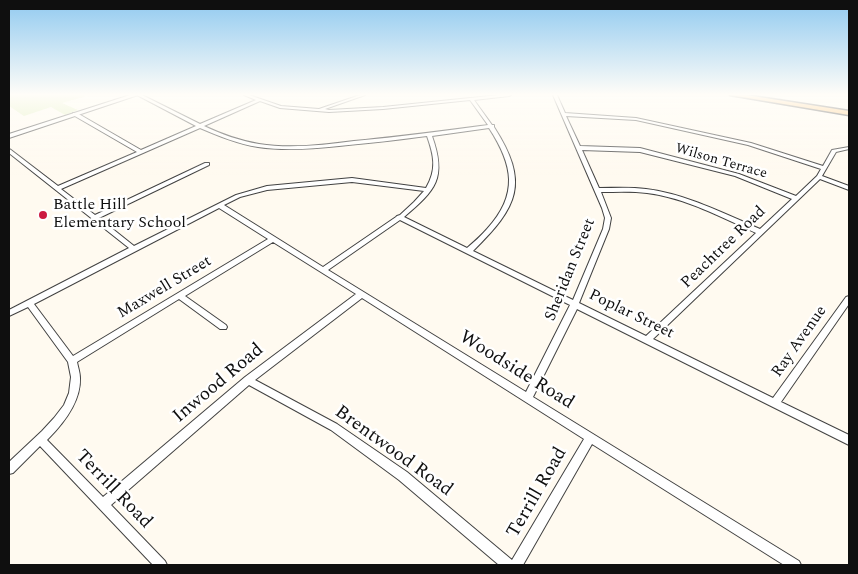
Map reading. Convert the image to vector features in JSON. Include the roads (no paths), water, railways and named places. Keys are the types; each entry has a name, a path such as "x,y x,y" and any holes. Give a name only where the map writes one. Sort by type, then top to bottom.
{"street":[{"path":"9,136 52,122"},
{"path":"89,122 141,152"},
{"path":"194,122 246,143 285,148 492,126"},
{"path":"56,189 208,122"},
{"path":"468,251 497,225 512,196 510,160 504,145 489,122"},
{"name":"Sheridan Street","path":"528,398 575,304 606,229 608,218 567,122"},
{"path":"649,122 749,144 823,168"},
{"path":"323,270 423,198 434,179 437,162 429,134"},
{"name":"Wilson Terrace","path":"579,148 640,150 737,175 796,198"},
{"name":"Peachtree Road","path":"648,340 819,177 834,151 849,148"},
{"path":"9,151 134,249"},
{"path":"94,218 207,164"},
{"path":"819,177 849,188"},
{"path":"9,313 238,196 266,188 352,180 428,190"},
{"path":"597,190 649,191 674,197 711,210 760,232"},
{"name":"Woodside Road","path":"219,205 360,295 795,565"},
{"name":"Poplar Street","path":"399,217 849,440"},
{"name":"Maxwell Street","path":"72,361 272,239"},
{"name":"Inwood Road","path":"104,504 248,380 360,295"},
{"path":"180,296 223,327"},
{"name":"Ray Avenue","path":"775,403 849,299"},
{"path":"9,469 64,414 72,398 77,377 72,361 29,303"},
{"name":"Brentwood Road","path":"248,380 334,428 403,476 508,565"},
{"name":"Terrill Road","path":"516,565 590,438"},
{"name":"Terrill Road","path":"40,439 161,565"}],"place":[{"name":"Battle Hill Elementary School","path":"43,215"}]}
